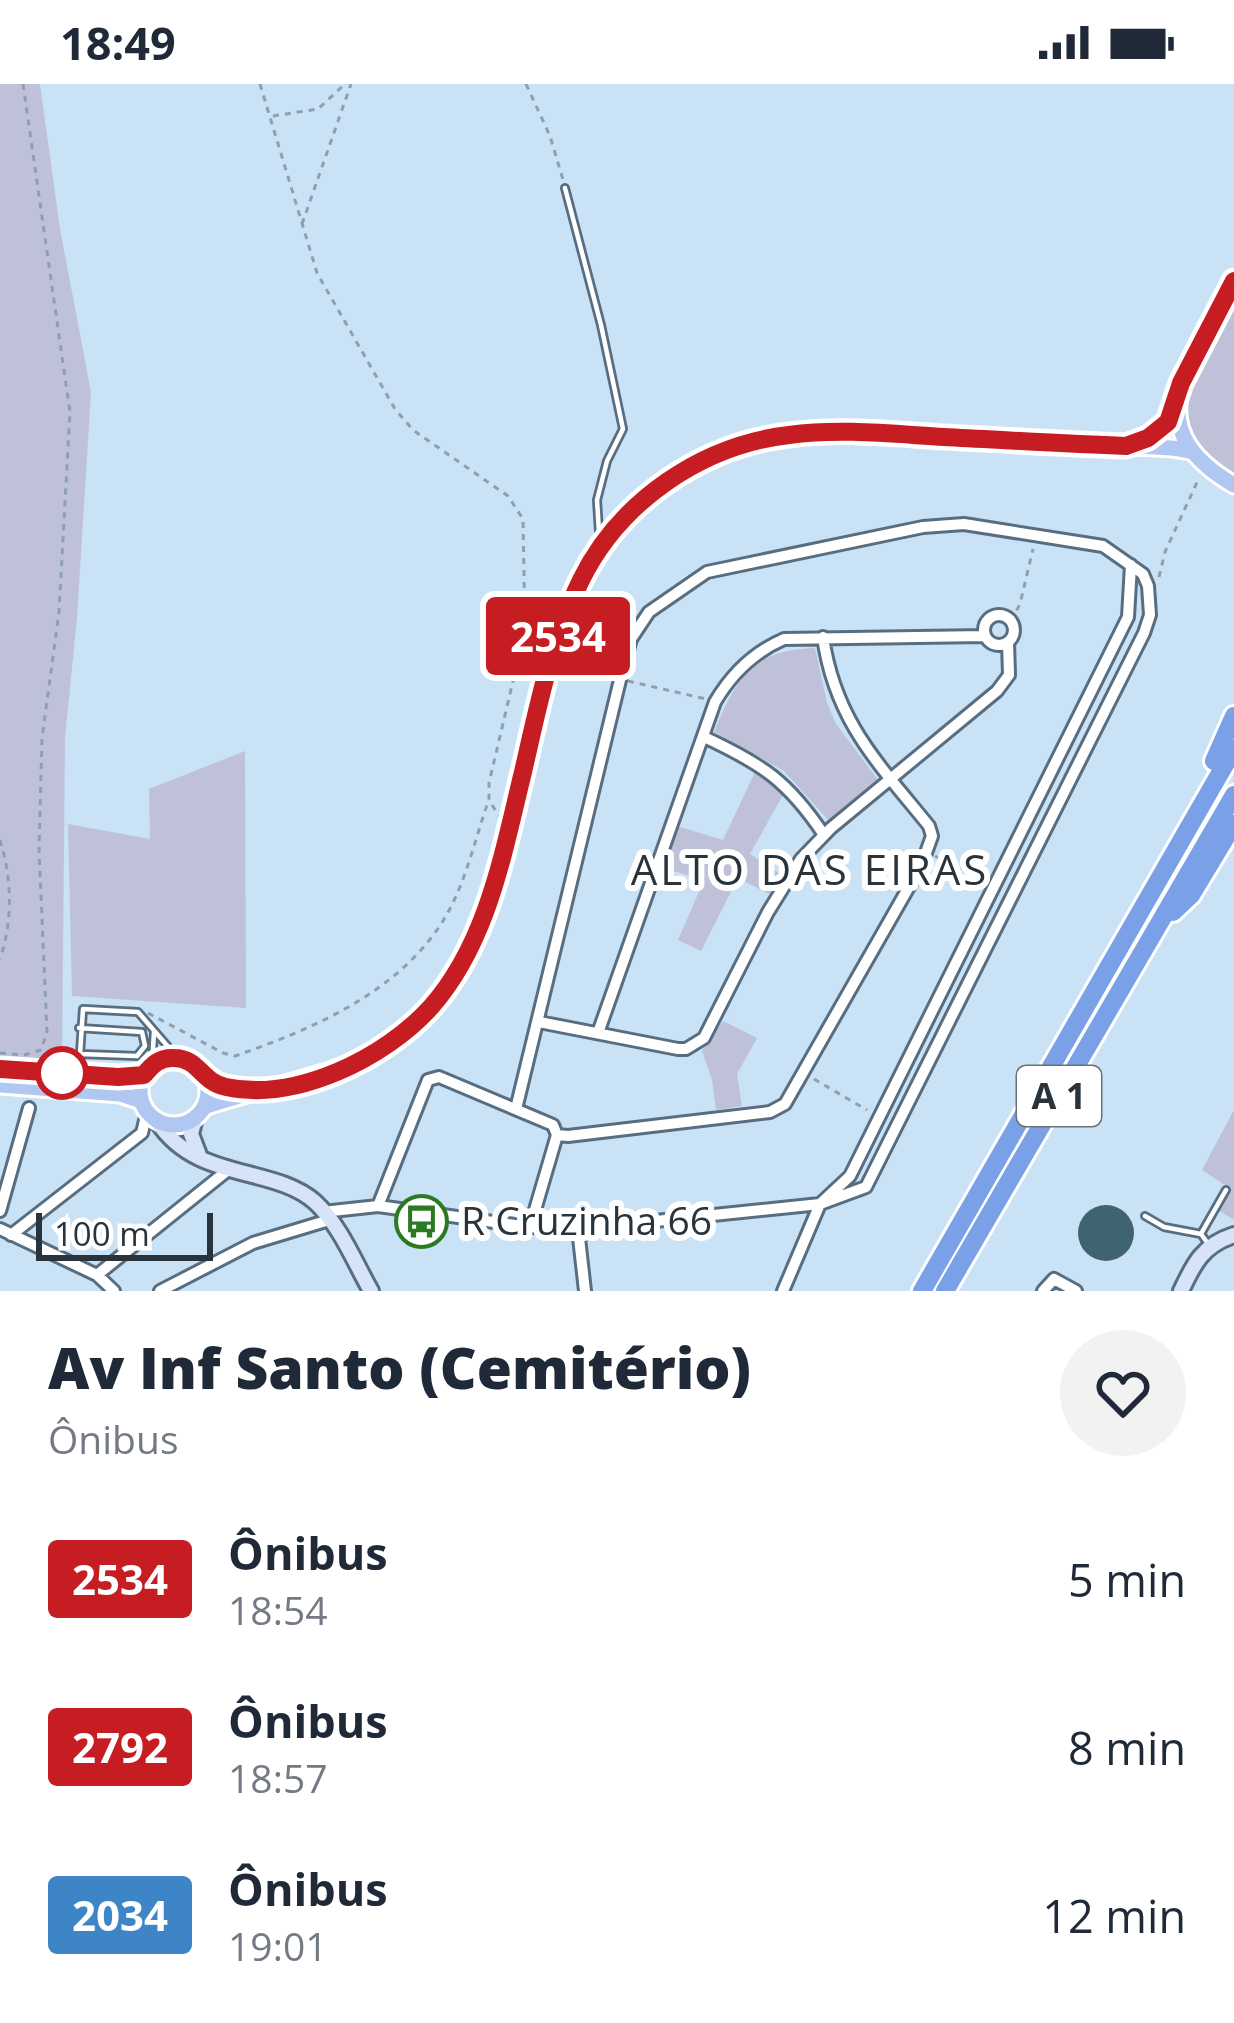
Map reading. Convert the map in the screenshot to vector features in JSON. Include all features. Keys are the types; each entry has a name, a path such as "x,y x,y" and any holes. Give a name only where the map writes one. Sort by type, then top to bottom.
{"highway":[{"path":"1172,856 1234,716"},
{"name":"A 1","path":"922,1291 1234,749"},
{"name":"A 1","path":"945,1291 1234,795"},
{"path":"1160,923 1191,895 1234,824"}],"main road":[{"path":"1126,446 1148,438 1168,422 1181,383 1234,281"},
{"path":"1176,405 1189,451 1234,485"},
{"path":"0,1085 120,1094 184,1124 200,1113 338,1070 373,1053 430,1007 453,977 478,930 559,634 580,582 607,540 638,506 716,453 790,434 859,433 1189,451"},
{"path":"0,1069 118,1077 178,1057 190,1061 207,1082 247,1090 272,1089"},
{"path":"148,1070 148,1111"},
{"path":"200,1113 207,1082"}],"street":[{"path":"160,1291 254,1243 326,1216 378,1206 578,1229 820,1204 856,1193 873,1179 1144,633 1150,615 1142,574 1103,546 964,524 923,527 707,572 649,612 632,639 620,680 516,1109"},
{"path":"783,1291 820,1204 850,1176 1128,617 1131,566"},
{"path":"539,1022 677,1049 698,1044 801,859 997,691 1010,674 1008,642 1013,634 1010,621 992,616 986,622 985,636 992,644 1008,642"},
{"path":"598,1033 715,702 734,674 764,647 784,639 985,636"},
{"path":"557,1135 770,1112 785,1104 928,852 929,826 841,709 823,638"},
{"path":"704,737 765,767 788,788 824,835"},
{"path":"981,913 1000,923"},
{"path":"378,1206 428,1080 439,1077 553,1125 557,1135 530,1227"},
{"path":"0,1211 29,1108"},
{"path":"148,1111 180,1147 228,1170 312,1199 371,1291"},
{"path":"114,1291 97,1275 6,1232 142,1133 148,1111"},
{"path":"200,1113 191,1134 203,1159"},
{"path":"97,1275 228,1170"},
{"path":"578,1229 585,1291"},
{"path":"1181,1291 1205,1239 1234,1235"},
{"path":"1042,1291 1052,1279 1076,1291"}],"lane":[{"path":"565,188 623,429 607,461 597,500 599,532 607,540"},
{"path":"79,1028 142,1032 145,1046 137,1056 80,1054 79,1028 83,1009 140,1014 178,1057"},
{"path":"148,1070 156,1039 153,1027"},
{"path":"1145,1216 1205,1239 1226,1190"}],"path":[{"path":"0,1053 24,1055 41,1050 47,1032 39,850 42,737 59,612 70,412 23,84"},
{"path":"140,1014 164,1018 182,1033 236,1056 354,1004 413,958 442,923 476,848 525,630 524,518 508,496 412,430 394,409 316,273 260,84"},
{"path":"270,116 318,109 332,92 348,84"},
{"path":"301,228 348,84"},
{"path":"526,84 550,136 565,188"},
{"path":"1148,586 1161,573 1165,552 1197,479 1210,471"},
{"path":"1010,621 1020,604 1036,535"},
{"path":"620,680 672,688 715,702"},
{"path":"489,801 494,813 510,824"},
{"path":"0,840 9,868 9,911 0,959"},
{"path":"928,852 993,887"},
{"path":"804,1070 818,1084 880,1117"}],"shaded area":[{"path":"0,84 40,84 60,229 91,392 65,738 62,1062 0,1058"},
{"path":"1234,292 1234,477 1197,448 1187,430 1184,410 1194,368"},
{"path":"815,648 836,724 882,785 830,822 784,771 714,732 750,670 776,654"},
{"path":"245,751 246,1008 72,996 68,824 150,839 149,789"},
{"path":"755,772 783,795 750,854 785,877 773,896 738,878 701,951 678,940 704,880 663,868 677,826 723,840"},
{"path":"723,1021 757,1038 737,1074 742,1106 716,1110 702,1051"},
{"path":"1234,1110 1234,1220 1218,1210 1231,1189 1202,1170"}],"building":[{"path":"1106,1205 1126,1213 1134,1233 1126,1253 1106,1261 1086,1253 1078,1233 1086,1213"}],"bus line":[{"name":"2534","path":"0,1069 118,1077 144,1075 152,1064 178,1057 190,1061 207,1082 247,1090 272,1089 338,1070 373,1053 430,1007 470,948 496,882 547,671 580,582 619,525 658,488 716,453 790,434 1126,446 1148,438 1168,422 1181,383 1234,281"}],"place":[{"name":"R Cruzinha 66","path":"422,1221"}],"district":[{"name":"ALTO DAS EIRAS","path":"810,870"}]}
